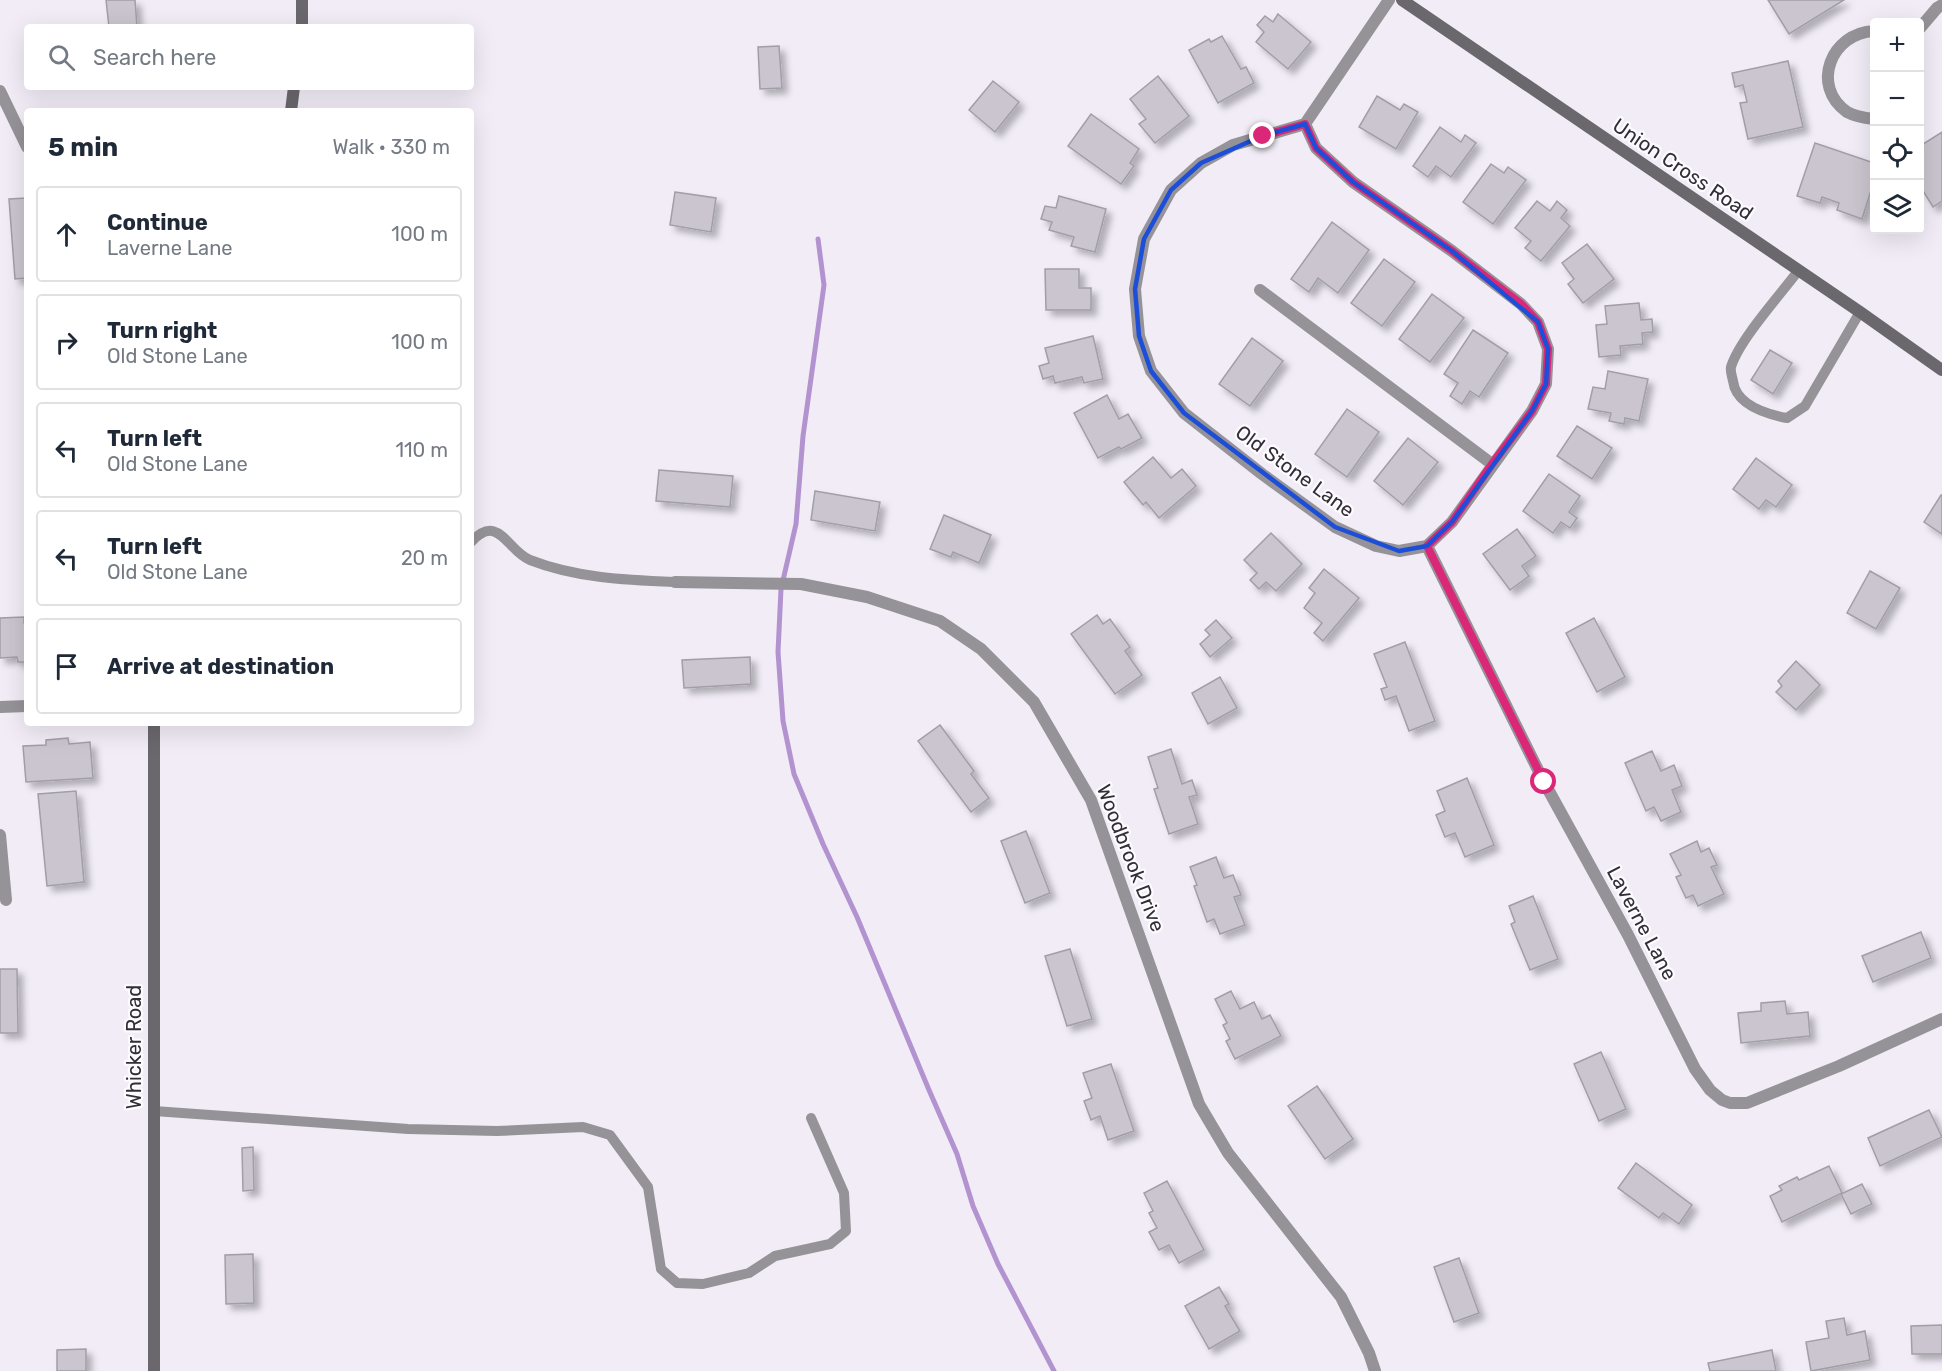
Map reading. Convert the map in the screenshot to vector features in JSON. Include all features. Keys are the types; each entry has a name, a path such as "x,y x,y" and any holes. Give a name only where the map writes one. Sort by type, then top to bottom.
{"street":[{"path":"302,0 302,24"},
{"path":"1389,0 1305,124 1316,148 1353,182 1452,251 1521,304 1538,322 1548,349 1546,384 1532,411 1452,522 1427,546"},
{"name":"Union Cross Road","path":"1402,0 1942,370"},
{"path":"1924,23 1942,5"},
{"path":"1870,32 1850,37 1839,47 1831,60 1828,74 1837,102 1848,112 1861,118 1870,119"},
{"path":"291,108 294,90"},
{"path":"0,91 24,141"},
{"name":"Old Stone Lane","path":"1305,124 1233,145 1201,163 1171,190 1144,239 1135,289 1139,336 1151,371 1184,413 1262,474 1335,526 1376,546 1399,551 1427,546"},
{"path":"1260,290 1492,464"},
{"name":"Laverne Lane","path":"1427,546 1544,782 1628,936 1695,1069 1710,1090 1722,1100 1730,1103 1747,1103 1839,1066 1942,1019"},
{"name":"Woodbrook Drive","path":"675,582 801,584 867,597 940,621 981,649 1034,702 1091,800 1199,1104 1228,1153 1341,1297 1369,1353 1375,1371"},
{"path":"0,707 24,706"},
{"name":"Whicker Road","path":"154,726 154,1371"},
{"path":"0,835 6,900"}],"lane":[{"path":"1798,271 1743,344 1731,369 1734,388 1746,402 1767,414 1787,418 1805,406 1860,312"},
{"path":"474,538 488,530 495,531 526,559 564,572 617,579 675,582"},
{"path":"154,1111 408,1129 497,1131 583,1127 610,1135 648,1187 661,1269 677,1283 703,1284 749,1273 774,1256 830,1244 846,1231 844,1193 811,1118"}],"highlighted area":[{"path":"1305,124 1316,148 1353,182 1452,251 1538,322 1548,349 1546,384 1532,411 1452,522 1427,546 1399,551 1335,527 1184,413 1151,371 1139,336 1135,289 1144,239 1171,190 1201,163 1262,136"}],"building":[{"path":"106,0 135,0 137,24 109,24"},
{"path":"1768,0 1844,0 1789,34"},
{"path":"1278,14 1311,42 1288,69 1256,42 1264,32 1257,25 1265,16 1273,22"},
{"path":"1222,36 1241,69 1246,67 1254,83 1218,103 1189,50 1209,39 1211,42"},
{"path":"779,46 782,88 760,89 758,47"},
{"path":"1788,61 1803,127 1748,139 1740,103 1747,102 1743,85 1735,87 1732,73"},
{"path":"1158,76 1189,116 1155,143 1139,124 1146,119 1130,99"},
{"path":"993,81 1019,102 995,132 969,110"},
{"path":"1377,96 1400,110 1404,104 1418,112 1396,149 1359,127"},
{"path":"1091,114 1139,149 1130,163 1134,166 1121,184 1068,146"},
{"path":"1440,127 1461,142 1465,135 1476,143 1451,177 1436,166 1428,177 1413,166"},
{"path":"1942,132 1942,201 1933,207 1924,192 1924,143"},
{"path":"1815,143 1870,162 1870,194 1862,219 1837,210 1839,203 1822,197 1820,203 1797,196"},
{"path":"1491,164 1504,173 1508,167 1526,180 1493,224 1463,202"},
{"path":"675,192 716,198 711,232 670,225"},
{"path":"1059,196 1106,209 1095,252 1071,246 1074,237 1049,230 1052,222 1041,219 1045,206 1056,208"},
{"path":"24,198 24,278 15,279 9,199"},
{"path":"1537,201 1550,211 1557,201 1567,210 1561,218 1570,226 1541,261 1525,248 1531,241 1515,228"},
{"path":"1332,222 1369,250 1338,293 1318,278 1309,292 1291,279"},
{"path":"1587,244 1614,279 1583,303 1568,284 1574,279 1562,263"},
{"path":"1384,259 1415,282 1382,326 1351,303"},
{"path":"1045,269 1079,269 1079,288 1091,288 1091,310 1046,310"},
{"path":"1432,294 1464,318 1430,362 1399,339"},
{"path":"1639,303 1641,320 1652,319 1653,332 1642,333 1643,344 1620,346 1621,355 1599,357 1596,325 1607,324 1605,306"},
{"path":"1473,330 1508,353 1479,397 1470,391 1462,404 1450,396 1458,383 1444,374"},
{"path":"1093,336 1103,379 1084,383 1082,377 1055,383 1053,376 1043,379 1039,366 1049,363 1045,348"},
{"path":"1252,338 1283,361 1250,406 1219,384"},
{"path":"1770,350 1792,363 1773,394 1751,380"},
{"path":"1608,371 1648,379 1639,421 1625,418 1624,424 1609,421 1611,413 1588,409 1593,387 1605,389"},
{"path":"1107,395 1119,419 1128,414 1142,438 1098,458 1074,413"},
{"path":"1347,409 1379,432 1347,477 1315,454"},
{"path":"1577,426 1612,448 1592,479 1557,456"},
{"path":"1408,438 1438,462 1403,505 1374,481"},
{"path":"1153,457 1171,478 1182,469 1196,486 1159,518 1146,502 1143,505 1124,482"},
{"path":"1756,458 1792,485 1776,507 1766,500 1759,509 1733,489"},
{"path":"659,470 733,476 730,507 656,501"},
{"path":"1549,474 1580,496 1569,512 1577,518 1570,528 1561,522 1553,533 1523,511"},
{"path":"815,491 880,502 875,531 811,520"},
{"path":"1942,495 1942,534 1924,522"},
{"path":"944,515 991,535 979,563 953,552 951,557 930,549"},
{"path":"1517,529 1536,556 1522,566 1529,576 1510,590 1483,554"},
{"path":"1271,533 1302,564 1276,591 1266,582 1259,589 1250,580 1257,573 1244,560"},
{"path":"1324,569 1359,598 1323,641 1314,633 1322,623 1304,608 1315,593 1309,588"},
{"path":"1870,571 1900,588 1876,629 1847,613"},
{"path":"1097,615 1103,624 1110,619 1130,647 1125,651 1142,675 1115,694 1071,634"},
{"path":"24,617 24,662 18,662 17,657 0,658 0,618"},
{"path":"1594,618 1625,677 1597,692 1566,633"},
{"path":"1216,620 1232,638 1210,657 1200,644 1210,635 1205,630"},
{"path":"1405,642 1435,721 1409,731 1396,696 1385,700 1381,689 1387,687 1374,654"},
{"path":"750,657 751,684 684,688 682,660"},
{"path":"1796,661 1820,685 1796,710 1776,692 1782,686 1778,681"},
{"path":"1220,677 1237,708 1208,724 1192,693"},
{"path":"940,725 974,771 971,774 989,798 971,812 918,741"},
{"path":"68,738 69,744 90,742 93,778 26,782 23,746 46,745 46,740"},
{"path":"1171,749 1182,784 1192,780 1197,795 1189,797 1198,824 1169,834 1154,789 1158,788 1148,757"},
{"path":"1652,751 1661,771 1674,765 1682,786 1672,790 1681,812 1661,821 1654,807 1646,811 1625,763"},
{"path":"1467,778 1494,845 1465,857 1455,833 1445,837 1436,815 1445,811 1437,791"},
{"path":"76,791 84,882 47,886 38,794"},
{"path":"1026,831 1050,893 1025,903 1001,841"},
{"path":"1697,841 1701,852 1709,848 1717,865 1711,867 1724,894 1698,906 1693,895 1686,898 1676,877 1681,875 1670,854"},
{"path":"1216,857 1224,878 1233,875 1241,895 1234,897 1245,925 1220,934 1214,919 1207,922 1190,867"},
{"path":"1533,896 1558,959 1530,970 1511,924 1515,922 1509,906"},
{"path":"1921,932 1931,958 1873,982 1862,956"},
{"path":"1070,949 1092,1019 1067,1026 1045,956"},
{"path":"0,969 17,969 18,1033 0,1033"},
{"path":"1231,991 1240,1009 1254,1002 1262,1019 1270,1015 1281,1036 1235,1059 1226,1041 1230,1039 1223,1025 1227,1023 1215,999"},
{"path":"1785,1001 1787,1014 1808,1012 1810,1036 1741,1043 1738,1013 1761,1011 1761,1003"},
{"path":"1601,1052 1626,1109 1599,1121 1574,1064"},
{"path":"1111,1064 1134,1131 1108,1140 1100,1116 1091,1120 1084,1101 1092,1098 1083,1073"},
{"path":"1317,1086 1353,1139 1325,1159 1288,1106"},
{"path":"1929,1110 1942,1137 1880,1166 1868,1138"},
{"path":"253,1147 254,1190 243,1191 242,1148"},
{"path":"1636,1163 1692,1205 1679,1224 1663,1213 1659,1218 1618,1188"},
{"path":"1829,1166 1842,1193 1782,1222 1770,1196 1782,1190 1779,1186 1797,1177 1799,1180"},
{"path":"1167,1181 1204,1250 1179,1263 1169,1245 1159,1250 1149,1232 1157,1228 1149,1213 1153,1211 1144,1193"},
{"path":"1862,1184 1872,1204 1851,1214 1841,1194"},
{"path":"253,1254 254,1303 226,1304 225,1255"},
{"path":"1459,1258 1479,1313 1454,1322 1434,1267"},
{"path":"1219,1287 1229,1304 1225,1306 1240,1331 1209,1349 1185,1306"},
{"path":"1844,1318 1847,1335 1865,1331 1870,1360 1811,1371 1806,1342 1829,1338 1826,1321"},
{"path":"1942,1325 1942,1354 1912,1354 1911,1326"},
{"path":"86,1349 86,1371 57,1371 57,1350"},
{"path":"1772,1350 1776,1371 1710,1371 1708,1363"}],"waterway":[{"path":"818,239 824,285 803,436 796,524 781,589 778,652 783,721 794,774 957,1154 973,1206 998,1264 1054,1371"}],"route":[{"path":"1263,136 1305,124 1316,148 1353,182 1452,251 1521,304 1538,322 1548,349 1546,384 1532,411 1452,522 1427,546 1544,782"}]}
